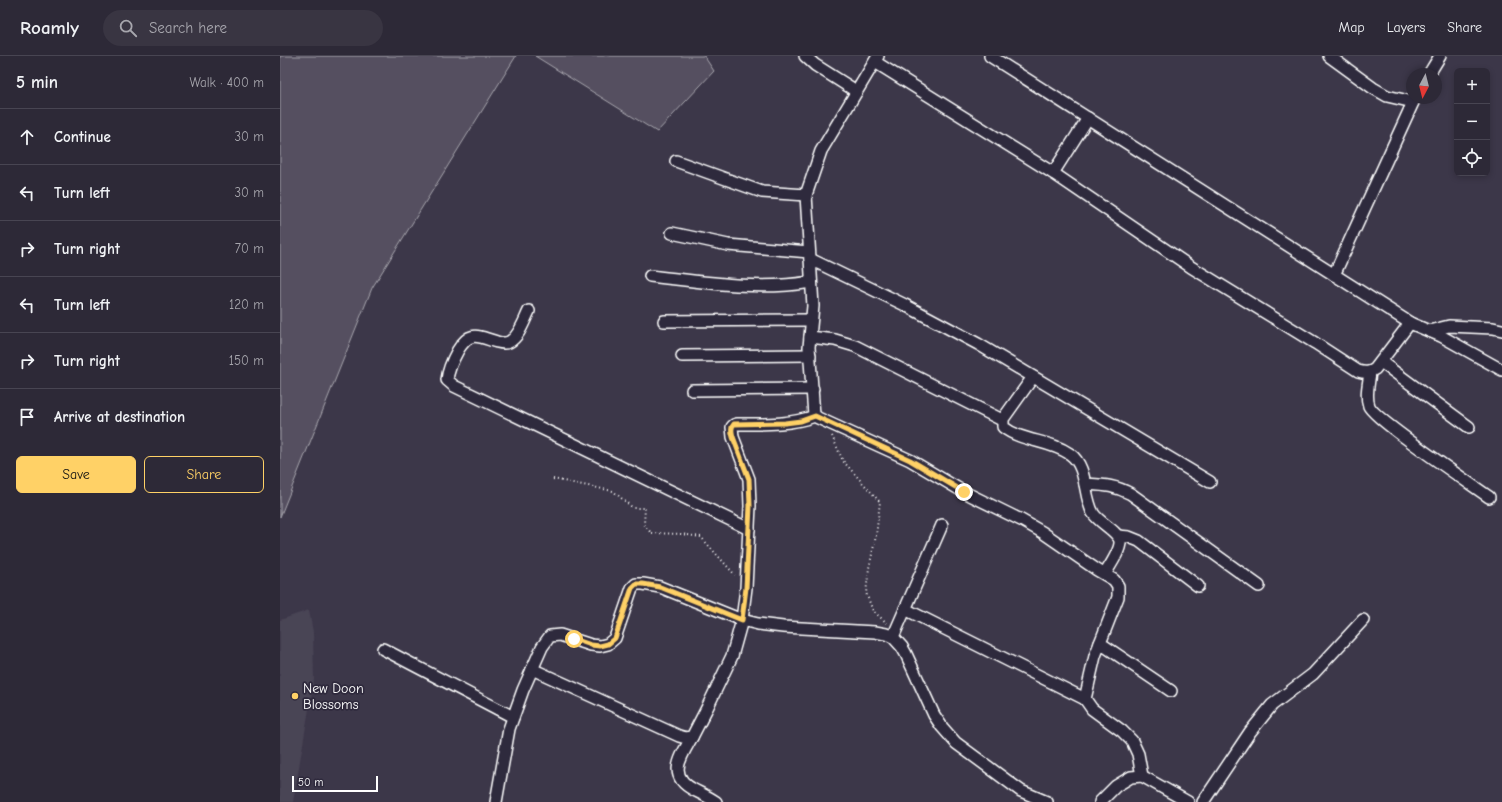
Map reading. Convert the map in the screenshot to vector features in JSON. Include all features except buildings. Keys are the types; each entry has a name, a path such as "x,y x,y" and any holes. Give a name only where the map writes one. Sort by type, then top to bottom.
{"street":[{"path":"805,56 814,65 856,91"},
{"path":"990,56 1410,324 1441,336 1502,370"},
{"path":"1329,56 1373,88 1387,96 1406,99"},
{"path":"1433,68 1440,56"},
{"path":"816,417 814,415 810,355 813,306 806,195 821,151 876,59 1053,173 1191,267 1350,366 1364,372 1370,372 1375,369 1410,324"},
{"path":"1334,275 1412,104"},
{"path":"1053,173 1088,118"},
{"path":"676,161 762,192 806,195"},
{"path":"672,233 728,245 810,256 978,344 1210,482"},
{"path":"650,276 744,287 789,286 811,282"},
{"path":"530,311 518,333 507,343 501,343 475,336 468,337 464,340 456,352 448,372 447,380 454,386 749,529"},
{"path":"664,321 811,320"},
{"path":"1429,331 1449,326 1493,328 1502,330"},
{"path":"810,337 835,340 855,346 1002,420"},
{"path":"682,356 810,355"},
{"path":"1381,362 1469,427"},
{"path":"1370,372 1367,392 1369,407 1388,424 1489,497"},
{"path":"1033,377 1002,420 1003,427 1009,432 1051,445 1071,454 1078,462 1089,502 1094,514 1118,536 1120,543 1119,550 1105,574"},
{"path":"692,390 813,390"},
{"path":"716,802 693,790 682,782 678,768 679,760 692,738 732,656 742,620 746,588 749,529 749,479 733,437 732,427 734,424 785,423 816,417 910,460 964,492 1021,520 1042,532 1114,580 1118,586 1118,597 1100,644 1085,700"},
{"path":"1085,484 1113,486 1131,494 1259,586"},
{"path":"893,637 942,525"},
{"path":"1118,536 1129,537 1139,541 1198,586"},
{"path":"496,802 504,752 513,717 542,647 550,636 560,635 591,645 600,646 608,644 615,638 632,588 636,584 643,584 660,587 742,620 758,624 782,627 875,632 893,637 906,654 934,714 942,727 956,743 1021,791 1047,802"},
{"path":"905,609 1085,700 1092,709 1122,731 1132,742 1138,754 1142,776"},
{"path":"1203,802 1250,732 1272,704 1313,674 1363,620"},
{"path":"1100,644 1171,691"},
{"path":"384,649 513,717"},
{"path":"532,669 679,736 692,738"},
{"path":"1100,802 1116,786 1131,777 1142,776 1188,802"}],"path":[{"path":"816,417 832,437 843,461 880,502 876,536 869,568 866,593 873,611 890,625 893,637"},
{"path":"553,479 613,491 633,508 645,508 644,524 651,533 681,534 701,537 746,588"}],"shaded area":[{"path":"280,56 516,56 372,288 280,517"},
{"path":"535,56 704,56 714,71 657,132"},
{"name":"New Doon Blossoms","path":"309,610 313,632 314,680 293,802 280,802 280,620"}],"place":[{"name":"New Doon Blossoms","path":"295,696"}],"route":[{"path":"574,639 591,645 600,646 608,644 615,638 632,588 636,584 660,587 742,620 746,588 749,529 749,479 731,431 734,424 785,423 801,421 815,416 910,460 964,492"}]}
